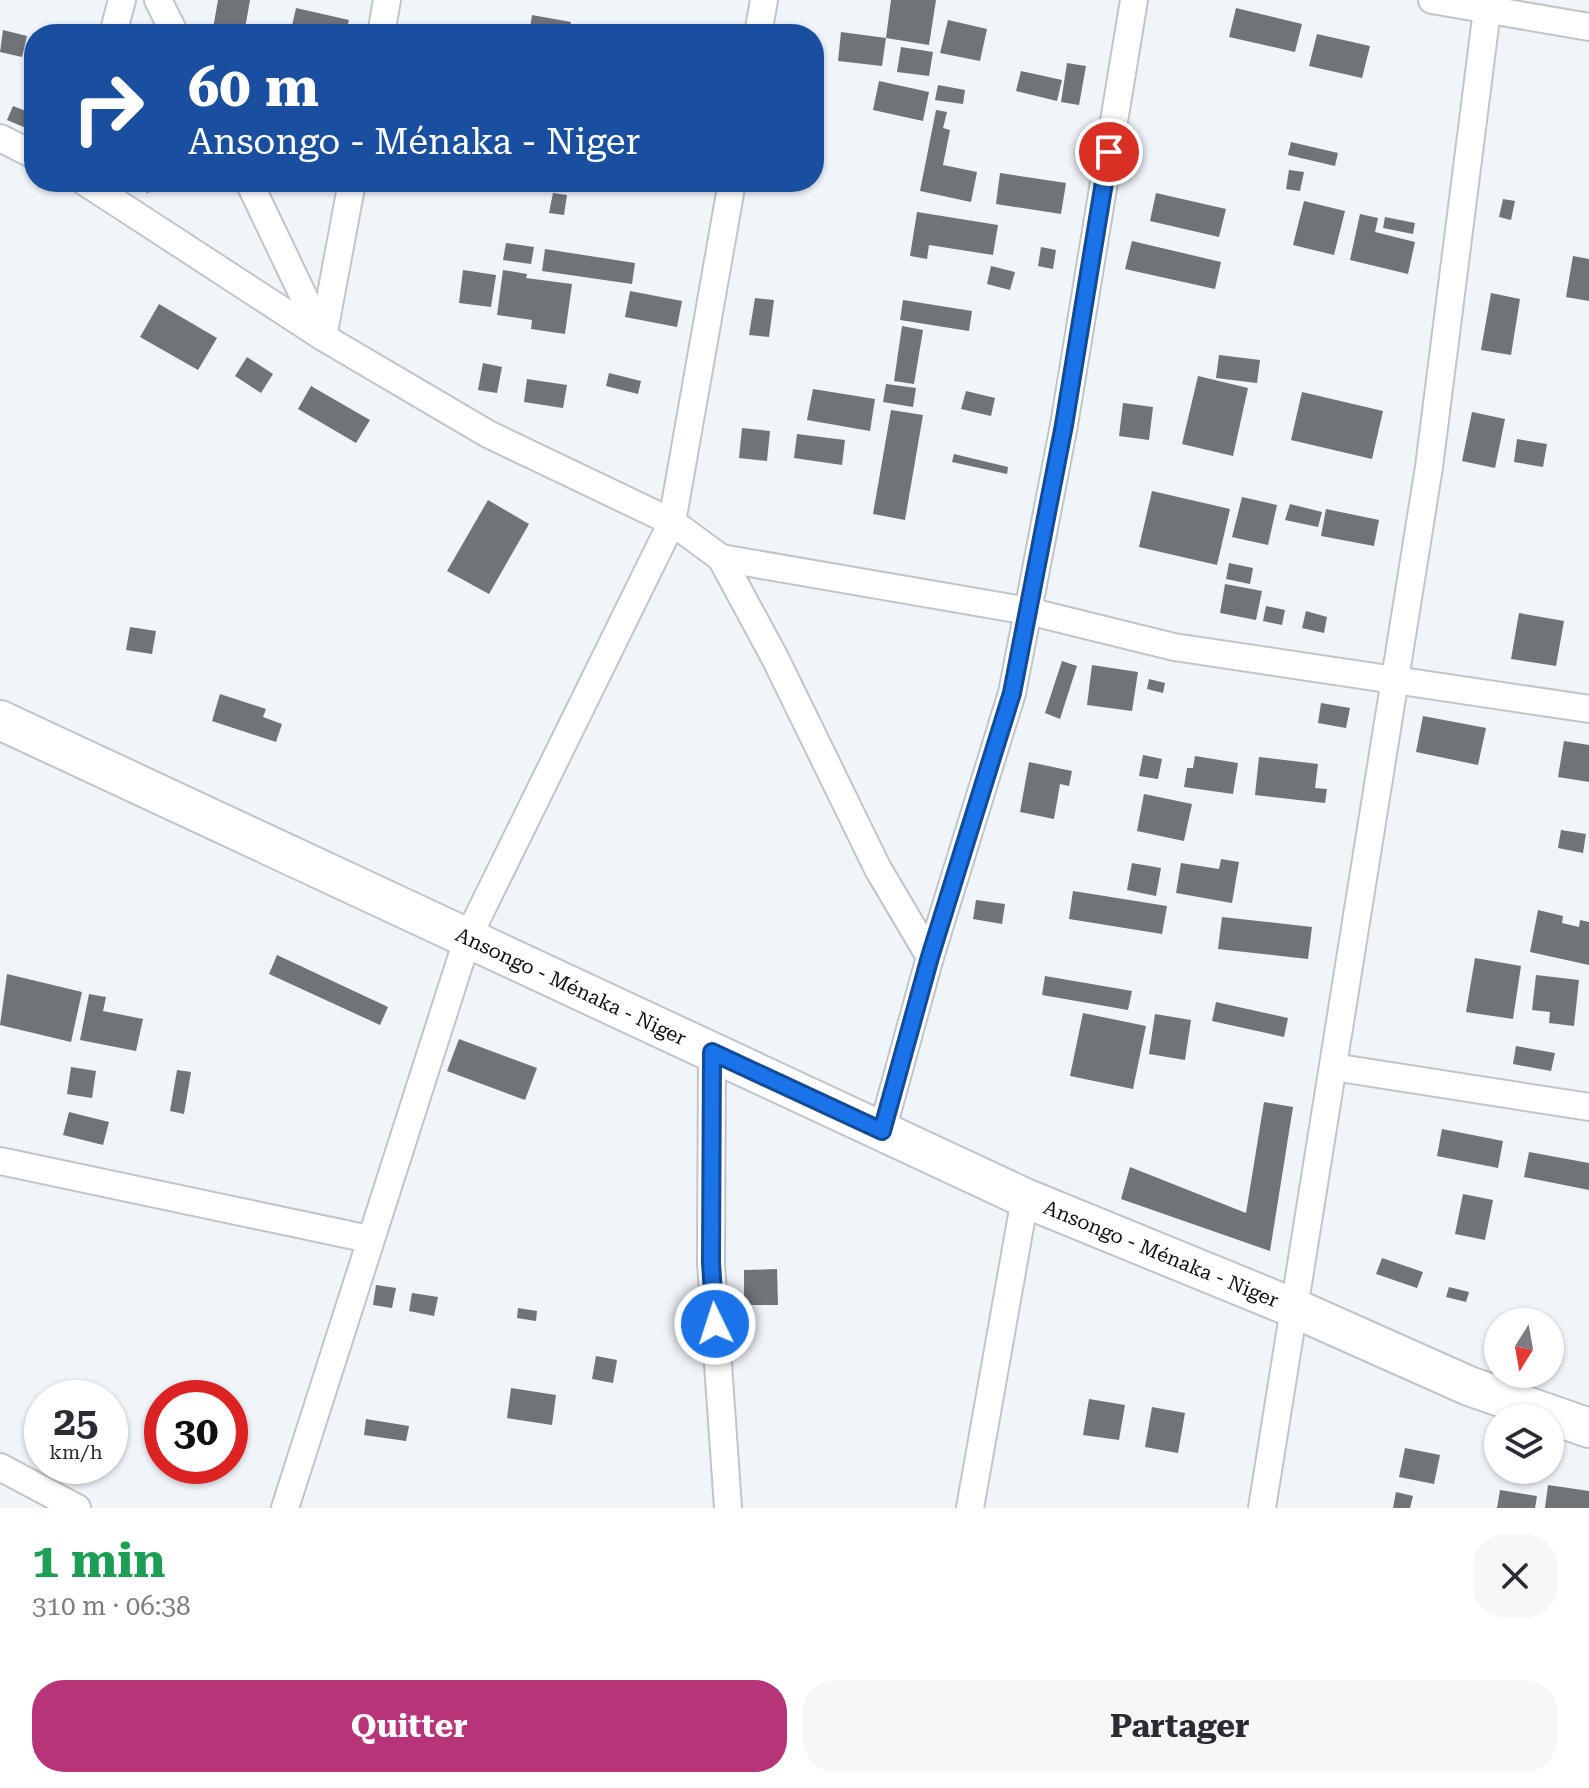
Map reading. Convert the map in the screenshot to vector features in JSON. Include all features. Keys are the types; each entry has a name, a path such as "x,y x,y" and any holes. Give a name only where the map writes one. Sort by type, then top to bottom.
{"main road":[{"name":"Ansongo - Ménaka - Niger","path":"0,720 1025,1198 1294,1308 1469,1386 1589,1428"}],"street":[{"path":"116,24 122,0"},
{"path":"158,0 170,24"},
{"path":"383,24 387,0"},
{"path":"760,24 764,0"},
{"path":"882,1131 930,957 1012,693 1064,425 1134,0"},
{"path":"1432,0 1487,10 1550,10 1589,27"},
{"path":"1262,1508 1429,467 1487,10"},
{"path":"0,138 24,150"},
{"path":"100,192 323,337 488,434 672,522 721,558 775,658 878,869 930,957"},
{"path":"254,192 323,337"},
{"path":"323,337 350,192"},
{"path":"285,1508 468,937 672,522 730,192"},
{"path":"721,558 1028,611 1174,647 1589,709"},
{"path":"712,1052 711,1263 728,1508"},
{"path":"1333,1067 1589,1107"},
{"path":"0,1161 369,1239"},
{"path":"970,1508 1025,1198"},
{"path":"0,1467 77,1508"}],"building":[{"path":"218,0 250,0 246,24 214,24"},
{"path":"891,0 936,0 929,45 886,38"},
{"path":"296,8 349,20 348,24 292,24"},
{"path":"1236,8 1302,24 1295,52 1229,37"},
{"path":"532,15 571,22 571,24 531,24"},
{"path":"948,20 987,29 980,61 940,53"},
{"path":"3,30 24,35 22,57 0,52"},
{"path":"841,32 886,38 882,66 838,61"},
{"path":"1317,34 1370,46 1362,78 1309,66"},
{"path":"901,47 933,52 929,76 897,72"},
{"path":"1067,63 1086,66 1079,105 1061,102"},
{"path":"1021,71 1062,80 1057,101 1016,91"},
{"path":"879,81 929,92 923,121 873,110"},
{"path":"938,85 965,90 963,104 935,100"},
{"path":"13,106 24,110 24,127 7,120"},
{"path":"936,110 947,112 943,128 950,130 943,165 977,172 971,202 920,191"},
{"path":"1291,142 1338,153 1335,166 1288,155"},
{"path":"1289,170 1304,172 1300,191 1286,189"},
{"path":"1000,173 1066,183 1061,214 996,204"},
{"path":"553,193 567,195 564,215 549,213"},
{"path":"1156,193 1226,209 1219,237 1150,221"},
{"path":"1503,199 1515,201 1511,220 1499,217"},
{"path":"1304,201 1345,211 1334,255 1293,245"},
{"path":"917,212 998,225 993,255 929,245 927,259 910,256"},
{"path":"1360,214 1378,218 1375,232 1415,242 1408,274 1350,260"},
{"path":"1385,217 1415,223 1413,234 1383,228"},
{"path":"1132,241 1221,262 1215,289 1125,269"},
{"path":"506,243 534,247 531,264 503,260"},
{"path":"1041,247 1056,250 1053,269 1038,266"},
{"path":"545,249 635,263 632,284 542,271"},
{"path":"1573,256 1589,259 1589,301 1566,297"},
{"path":"991,266 1015,272 1010,290 987,284"},
{"path":"463,270 496,275 491,307 459,303"},
{"path":"503,270 527,274 526,278 572,284 565,334 531,329 532,320 497,315"},
{"path":"630,291 682,301 677,327 625,317"},
{"path":"1491,293 1520,299 1511,355 1481,350"},
{"path":"755,298 774,300 769,337 749,335"},
{"path":"903,300 972,311 969,331 900,320"},
{"path":"159,304 217,338 198,370 140,337"},
{"path":"902,326 923,330 914,384 894,381"},
{"path":"1219,355 1260,360 1257,383 1216,378"},
{"path":"247,357 273,374 261,393 235,376"},
{"path":"483,363 502,367 497,393 478,390"},
{"path":"609,373 641,381 638,394 606,386"},
{"path":"1198,376 1248,388 1233,456 1182,444"},
{"path":"527,379 567,385 563,408 524,402"},
{"path":"886,384 916,388 913,407 883,402"},
{"path":"311,386 370,420 356,443 298,409"},
{"path":"813,389 875,399 870,431 807,420"},
{"path":"966,391 995,398 991,416 961,409"},
{"path":"1302,392 1383,411 1372,459 1291,440"},
{"path":"1123,403 1153,407 1149,440 1119,436"},
{"path":"891,410 923,415 905,520 873,514"},
{"path":"1472,412 1505,419 1495,468 1462,461"},
{"path":"742,428 770,431 767,461 739,458"},
{"path":"797,434 845,440 842,465 794,458"},
{"path":"1517,439 1547,444 1543,467 1514,462"},
{"path":"954,454 1008,467 1007,474 952,462"},
{"path":"1152,491 1230,509 1217,565 1139,547"},
{"path":"1242,497 1277,505 1268,545 1232,537"},
{"path":"488,500 529,524 489,594 447,571"},
{"path":"1290,504 1322,512 1318,527 1285,520"},
{"path":"1326,509 1379,520 1374,546 1321,536"},
{"path":"1229,563 1253,568 1250,584 1226,579"},
{"path":"1225,584 1262,591 1256,620 1220,613"},
{"path":"1266,606 1285,610 1282,625 1263,621"},
{"path":"1306,611 1327,617 1324,633 1302,628"},
{"path":"1519,613 1564,621 1556,666 1511,659"},
{"path":"130,627 156,631 152,654 126,650"},
{"path":"1062,661 1077,666 1060,719 1045,713"},
{"path":"1092,665 1138,672 1132,711 1087,705"},
{"path":"1149,679 1165,683 1163,693 1147,689"},
{"path":"220,694 266,709 263,717 282,724 276,742 212,721"},
{"path":"1321,703 1350,708 1346,728 1318,723"},
{"path":"1423,716 1486,728 1478,765 1416,752"},
{"path":"1564,741 1589,745 1589,782 1558,777"},
{"path":"1143,755 1162,759 1158,779 1139,776"},
{"path":"1195,756 1238,763 1233,794 1184,787 1187,768 1193,768"},
{"path":"1259,757 1318,764 1315,788 1327,789 1325,803 1255,795"},
{"path":"1029,762 1072,771 1069,786 1060,784 1054,819 1020,812"},
{"path":"1144,794 1192,804 1184,841 1137,831"},
{"path":"1561,830 1586,834 1583,853 1558,848"},
{"path":"1221,859 1239,862 1232,903 1176,893 1181,863 1219,869"},
{"path":"1132,863 1161,868 1156,896 1127,890"},
{"path":"1073,891 1167,906 1162,934 1069,919"},
{"path":"976,900 1005,904 1002,924 973,919"},
{"path":"1538,910 1563,916 1562,923 1579,927 1580,920 1589,922 1589,965 1530,952"},
{"path":"1222,917 1312,927 1308,959 1218,949"},
{"path":"277,955 388,1007 380,1025 269,974"},
{"path":"1475,958 1521,966 1513,1019 1466,1012"},
{"path":"7,974 82,992 71,1042 0,1025"},
{"path":"1536,975 1579,980 1574,1026 1549,1023 1550,1012 1532,1010"},
{"path":"1045,976 1132,991 1128,1010 1042,995"},
{"path":"89,994 106,997 103,1011 143,1019 136,1051 80,1040"},
{"path":"1216,1002 1288,1018 1284,1037 1212,1021"},
{"path":"1083,1013 1146,1026 1133,1089 1070,1076"},
{"path":"1155,1014 1191,1020 1185,1060 1149,1054"},
{"path":"459,1039 537,1068 525,1100 447,1071"},
{"path":"1516,1046 1555,1053 1551,1071 1513,1064"},
{"path":"71,1067 96,1071 92,1098 67,1094"},
{"path":"177,1070 191,1072 184,1114 170,1111"},
{"path":"1264,1102 1293,1107 1270,1251 1121,1199 1130,1167 1246,1213"},
{"path":"69,1112 109,1122 103,1145 63,1135"},
{"path":"1442,1129 1503,1141 1498,1168 1437,1156"},
{"path":"1529,1152 1589,1163 1589,1190 1524,1177"},
{"path":"1463,1194 1493,1200 1485,1240 1455,1234"},
{"path":"1382,1258 1423,1272 1417,1288 1376,1274"},
{"path":"777,1269 778,1305 744,1305 744,1270"},
{"path":"376,1285 396,1288 392,1308 373,1305"},
{"path":"1449,1287 1469,1292 1466,1302 1446,1297"},
{"path":"412,1293 438,1297 434,1316 409,1311"},
{"path":"518,1308 537,1311 536,1321 517,1318"},
{"path":"596,1356 617,1360 613,1383 592,1379"},
{"path":"511,1388 556,1395 552,1425 507,1418"},
{"path":"1089,1399 1125,1405 1119,1440 1083,1435"},
{"path":"1152,1407 1185,1413 1178,1453 1145,1447"},
{"path":"366,1419 409,1426 406,1441 364,1435"},
{"path":"1405,1448 1440,1455 1434,1484 1399,1477"},
{"path":"1548,1485 1589,1491 1589,1508 1545,1508"},
{"path":"1500,1490 1537,1496 1535,1508 1497,1508"},
{"path":"1396,1492 1413,1496 1410,1508 1393,1508"}],"route":[{"path":"715,1324 711,1263 712,1052 882,1131 930,957 1012,693 1064,425 1109,152"}]}
